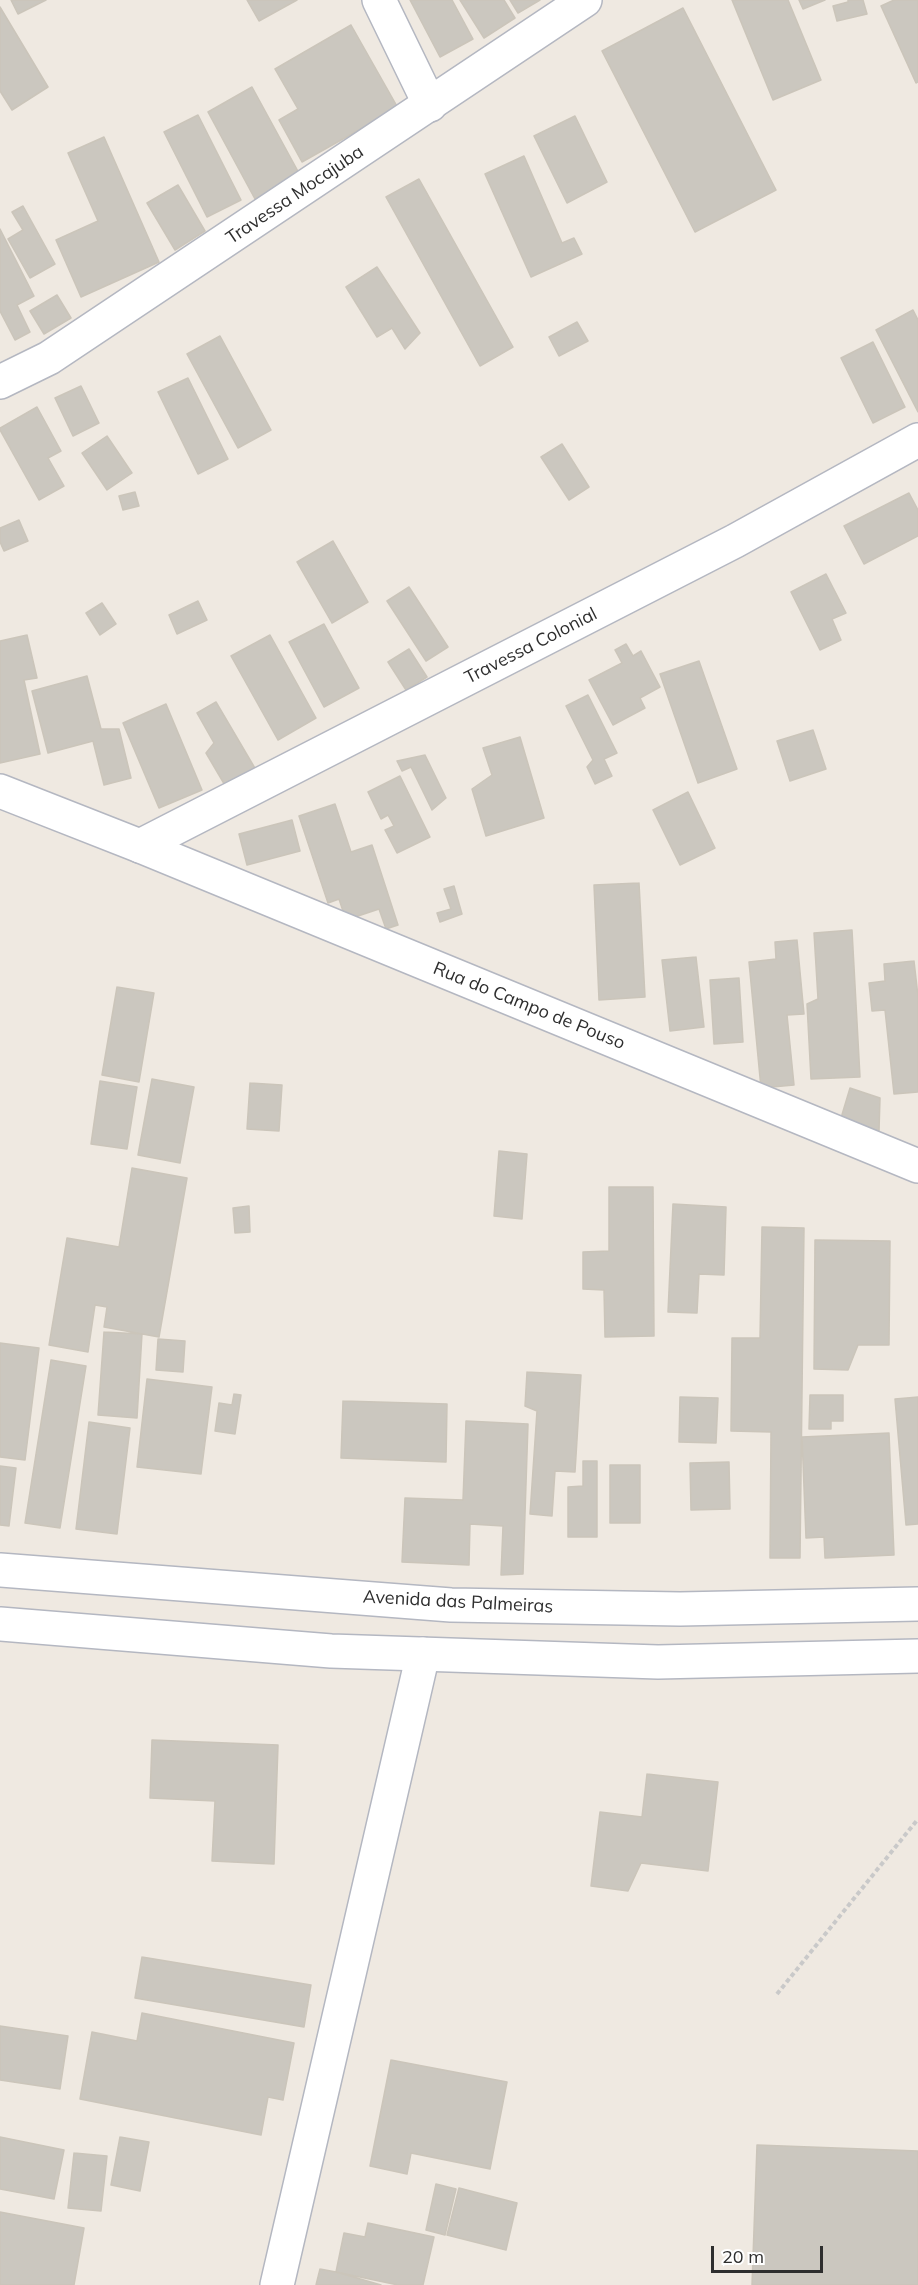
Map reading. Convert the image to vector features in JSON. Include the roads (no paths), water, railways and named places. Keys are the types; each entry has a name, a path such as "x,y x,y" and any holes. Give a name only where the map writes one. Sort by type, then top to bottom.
{"street":[{"path":"379,0 430,105"},
{"name":"Travessa Mocajuba","path":"0,382 49,358 585,0"},
{"name":"Travessa Colonial","path":"140,846 735,541 918,440"},
{"name":"Rua do Campo de Pouso","path":"0,791 140,846 918,1166"},
{"name":"Avenida das Palmeiras","path":"0,1570 451,1605 680,1609 918,1604"},
{"path":"0,1624 331,1651 658,1662 918,1656"},
{"path":"277,2285 423,1654"}]}
